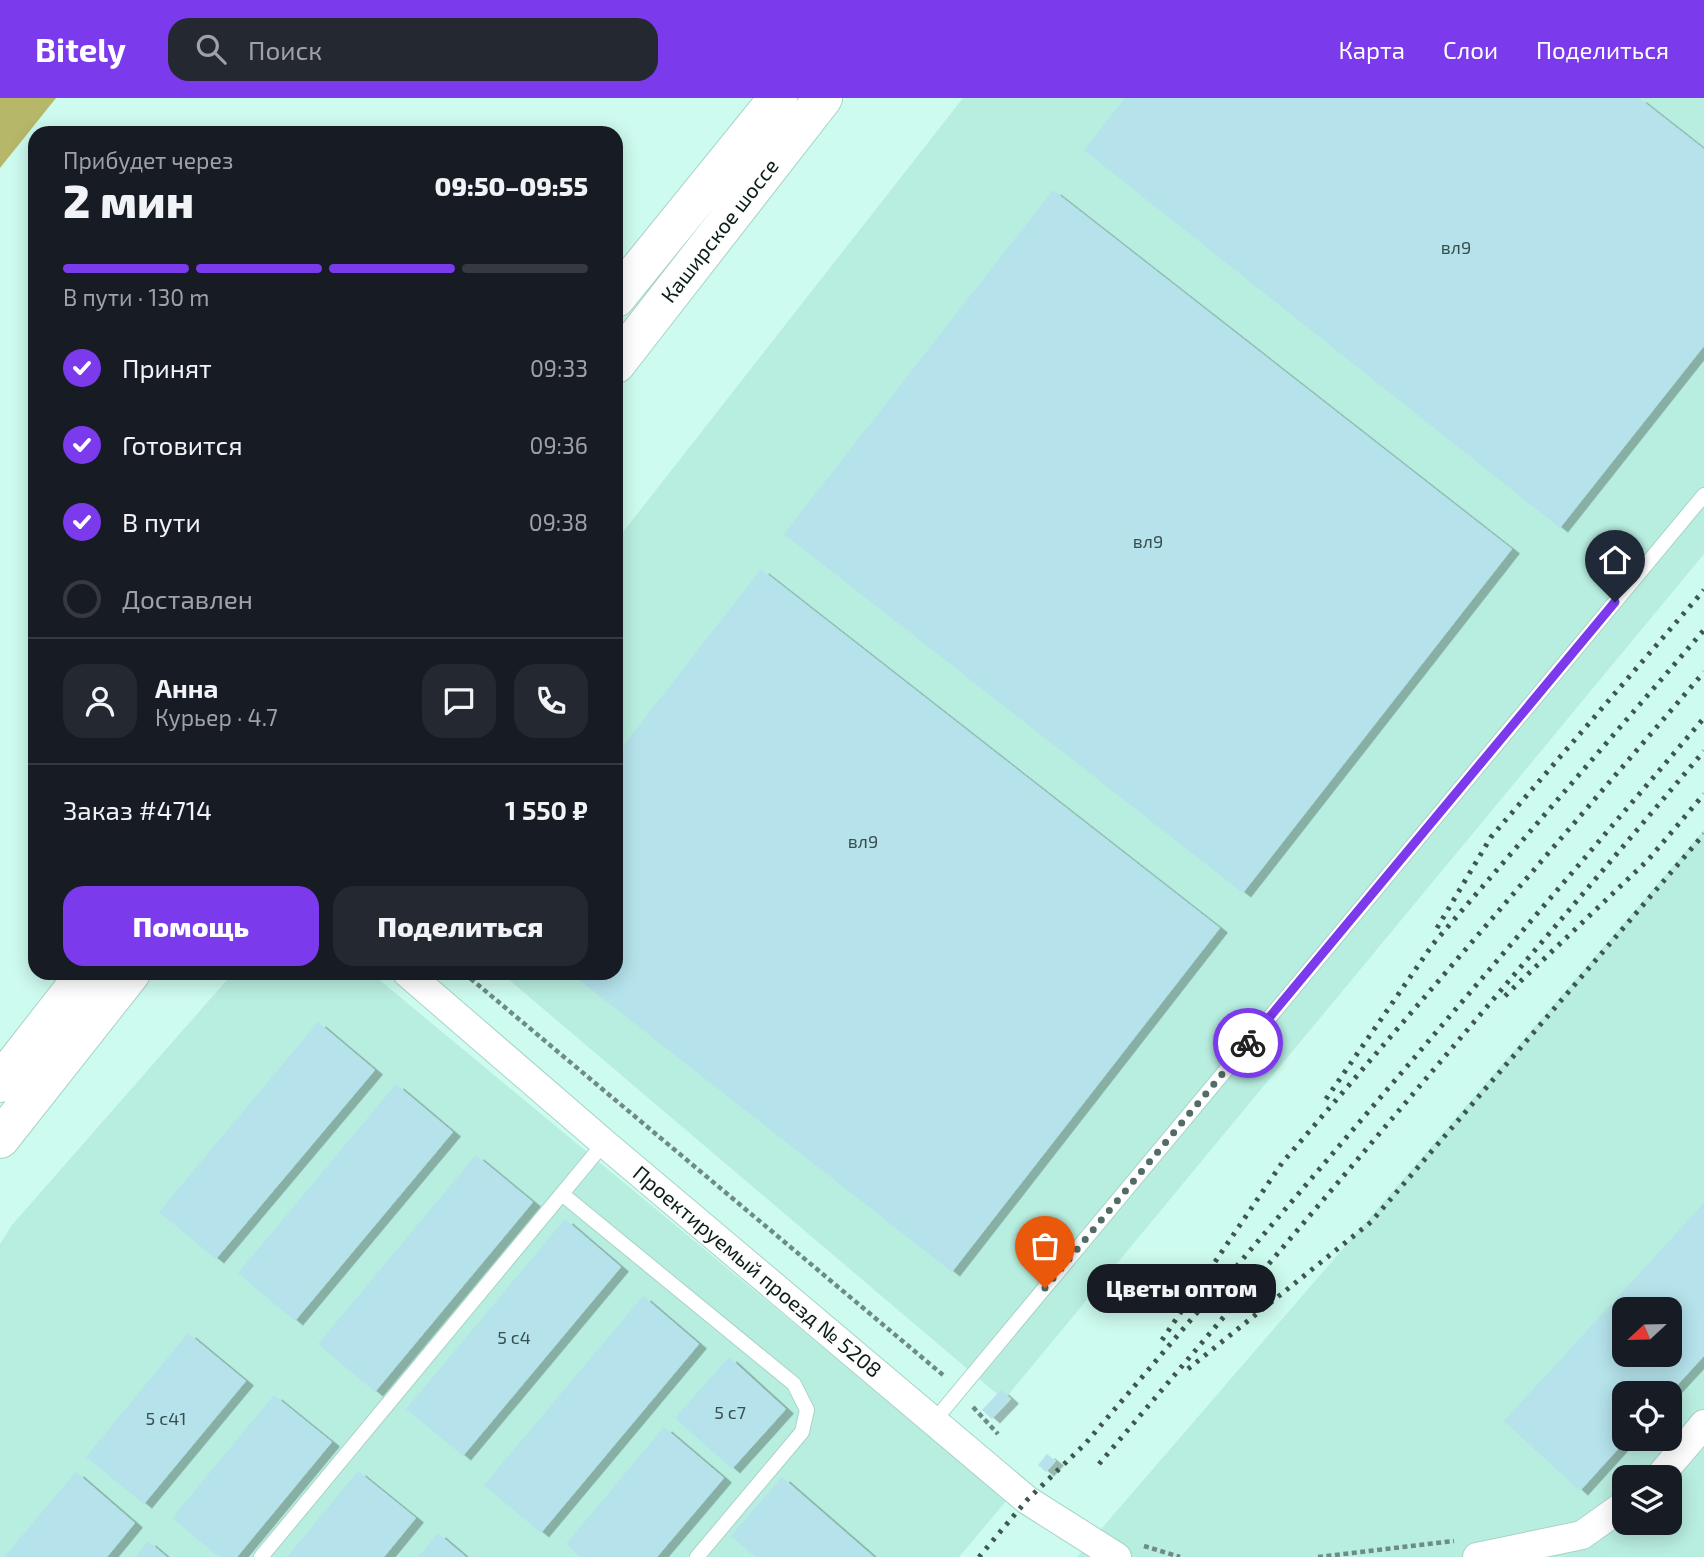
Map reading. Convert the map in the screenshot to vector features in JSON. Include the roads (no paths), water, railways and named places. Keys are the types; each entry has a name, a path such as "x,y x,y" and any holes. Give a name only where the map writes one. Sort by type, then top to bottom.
{"main road":[{"name":"Каширское шоссе","path":"623,289 778,98"},
{"name":"Каширское шоссе","path":"623,355 823,98"},
{"path":"0,1083 81,980"},
{"path":"0,1139 125,980"}],"street":[{"name":"Проектируемый проезд № 5208","path":"415,980 1027,1500 1117,1557"},
{"path":"1669,1465 1704,1424"},
{"path":"1477,1557 1582,1535 1612,1514"}],"lane":[{"path":"934,1422 1704,495"},
{"path":"261,1557 604,1143"},
{"path":"562,1194 794,1384 807,1410 802,1432 696,1557"}],"railway":[{"path":"1437,928 1491,837 1704,590"},
{"path":"1326,1099 1433,944 1704,630"},
{"path":"1162,1340 1282,1163 1704,672"},
{"path":"979,1557 1027,1500 1085,1444 1704,718"},
{"path":"1099,1464 1704,751"},
{"path":"1505,996 1648,860 1704,794"},
{"path":"1188,1369 1371,1222 1704,834"}],"place":[{"name":"Цветы оптом","path":"1045,1288"}]}
